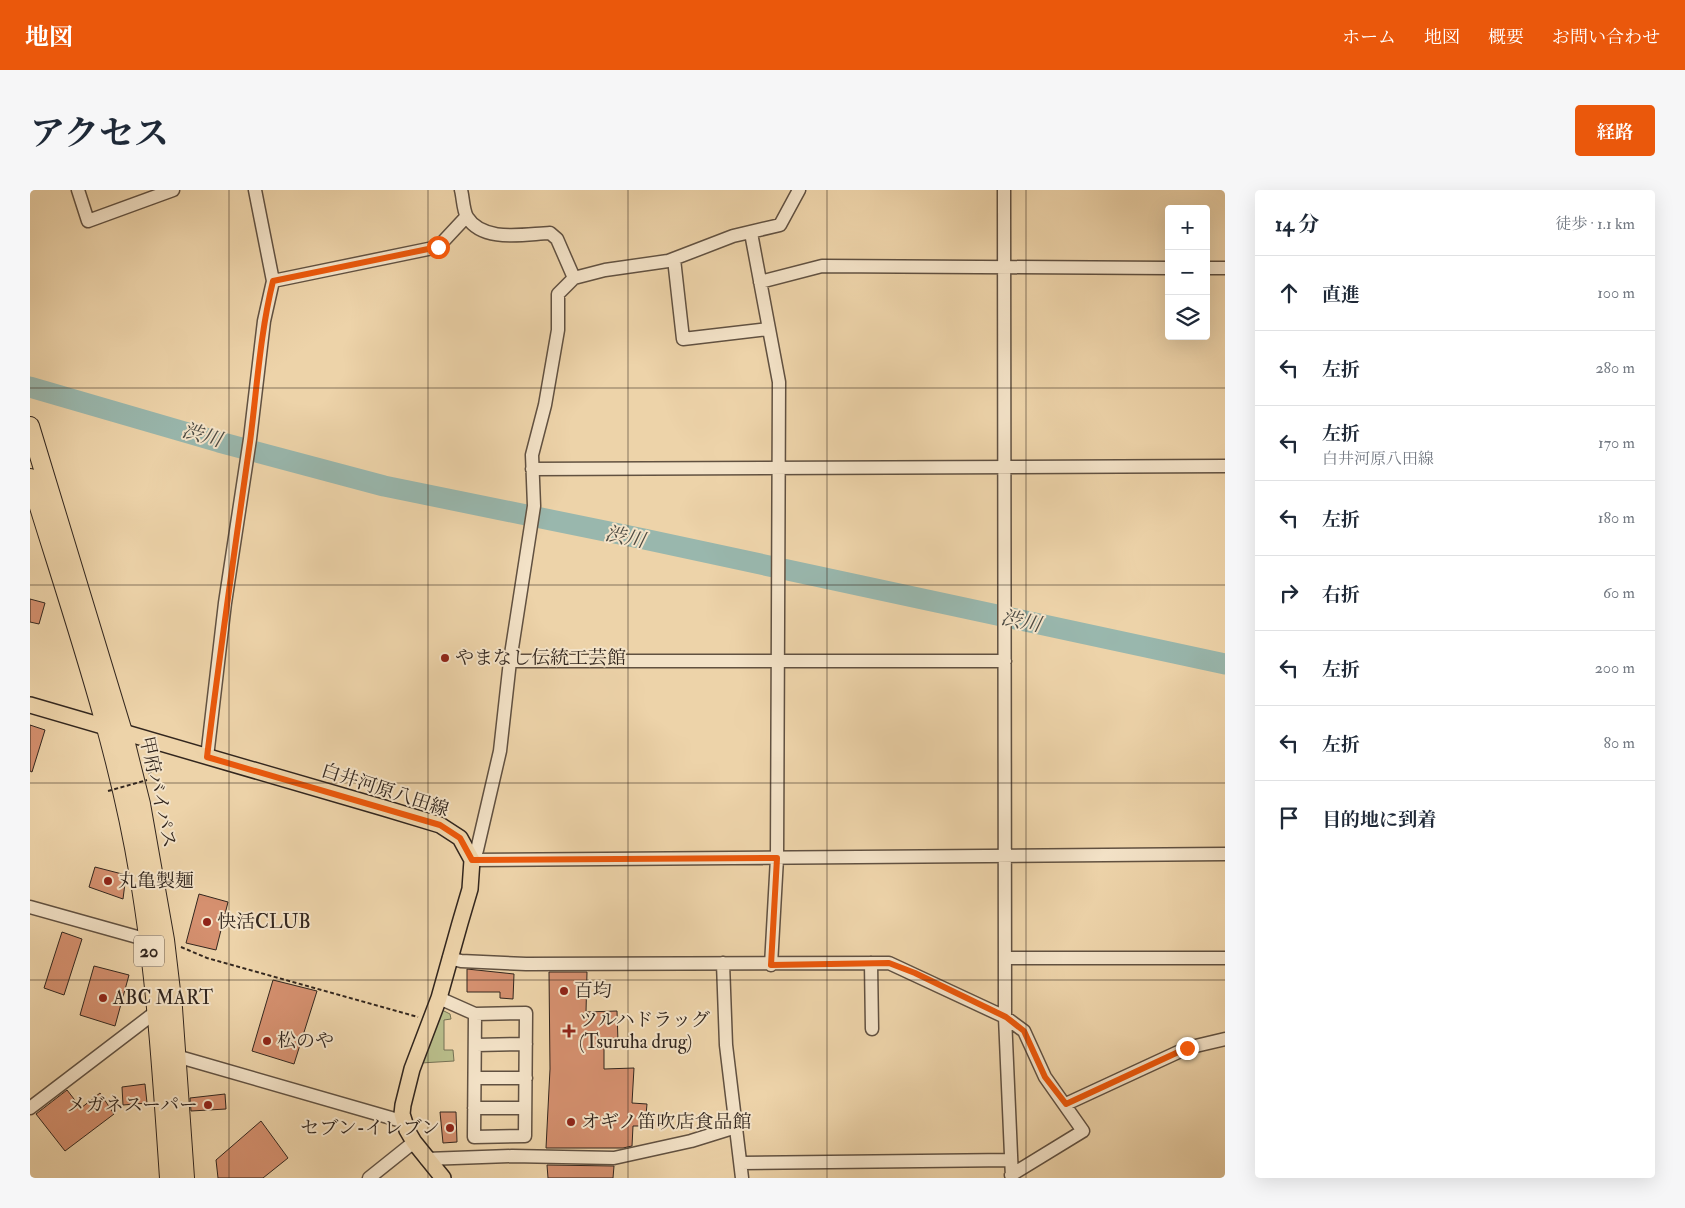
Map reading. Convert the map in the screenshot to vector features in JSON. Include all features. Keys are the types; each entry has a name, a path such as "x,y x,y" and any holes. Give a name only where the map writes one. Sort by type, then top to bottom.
{"highway":[{"name":"甲府バイパス","path":"30,426 123,732 141,804 156,940 176,1056 185,1178"},
{"name":"甲府バイパス","path":"30,478 106,727 139,875 156,940 157,1011 169,1178"}],"main road":[{"name":"白井河原八田線","path":"30,705 440,825 460,838 472,860"},
{"path":"443,1178 414,1142 402,1114 405,1094 439,998 470,889 472,860"}],"street":[{"path":"78,190 88,221 173,190"},
{"path":"207,757 225,603 247,462 264,322 273,281 255,190"},
{"path":"461,190 466,216 485,232 501,235 550,233 557,239 574,278"},
{"path":"799,190 780,225 733,236 674,259 605,270 574,278 558,294 558,330 545,405 532,455 534,506 510,661 500,751 477,850 472,860 1225,854"},
{"path":"449,958 461,962 491,963 723,963 771,965 889,963 915,973 1006,1017 1024,1031 1045,1077 1066,1104 1083,1131 1012,1176 1006,1017 1004,855 1006,606 1004,190"},
{"path":"273,281 438,247 466,216"},
{"path":"751,233 779,382 778,578 780,660 777,858 771,965"},
{"path":"674,259 683,339 768,329"},
{"path":"760,282 822,266 1005,269 1165,268"},
{"path":"1210,268 1225,268"},
{"path":"532,469 1225,466"},
{"path":"510,661 1005,661"},
{"path":"30,907 156,940"},
{"path":"1005,958 1225,958"},
{"path":"723,963 726,1045 742,1178"},
{"path":"871,963 872,1029"},
{"path":"439,998 475,1014 526,1013 525,1136 474,1136 475,1014"},
{"path":"30,1108 157,1011"},
{"path":"1066,1104 1187,1048 1225,1039"},
{"path":"476,1045 526,1044"},
{"path":"176,1056 405,1122"},
{"path":"475,1078 526,1078"},
{"path":"474,1108 524,1108"},
{"path":"426,1159 512,1156 614,1158 692,1140 736,1127"},
{"path":"369,1178 414,1142"},
{"path":"741,1163 1011,1160"}],"path":[{"path":"108,791 147,780 150,768 156,760"},
{"path":"156,940 207,958 430,1020"}],"green space":[{"path":"442,1010 450,1014 451,1019 444,1020 444,1050 453,1050 454,1061 421,1063"}],"building":[{"path":"30,599 45,603 39,624 30,622"},
{"path":"30,725 45,730 32,772 30,771"},
{"name":"丸亀製麺","path":"95,867 126,875 123,899 89,887"},
{"name":"快活CLUB","path":"199,894 228,902 216,950 186,943"},
{"path":"62,932 82,939 64,995 44,988"},
{"path":"94,966 129,975 115,1026 80,1015"},
{"path":"467,969 514,974 513,999 500,998 500,992 467,992"},
{"path":"549,972 587,972 586,1012 617,1011 618,1042 604,1042 604,1069 634,1068 632,1103 647,1104 645,1126 633,1126 632,1146 623,1148 546,1148 550,1069"},
{"path":"273,980 317,991 294,1064 252,1051"},
{"path":"145,1084 147,1103 123,1105 122,1087"},
{"path":"67,1090 81,1108 100,1093 114,1114 65,1151 36,1114"},
{"path":"225,1094 226,1109 191,1111 190,1098"},
{"path":"440,1112 456,1112 457,1142 443,1143"},
{"path":"261,1121 288,1158 263,1178 218,1178 216,1160"},
{"path":"547,1165 614,1166 613,1178 548,1178"}],"waterway":[{"name":"渋川","path":"30,387 219,442 384,486 644,539 1225,664"}],"place":[{"name":"やまなし伝統工芸館","path":"445,658"},
{"name":"丸亀製麺","path":"108,881"},
{"name":"快活CLUB","path":"207,922"},
{"name":"百均","path":"564,991"},
{"name":"ABC MART","path":"103,998"},
{"name":"ツルハドラッグ (Tsuruha drug)","path":"569,1031"},
{"name":"松のや","path":"267,1041"},
{"name":"メガネスーパー","path":"208,1105"},
{"name":"オギノ笛吹店食品館","path":"571,1122"},
{"name":"セブン-イレブン","path":"450,1128"}],"route":[{"path":"438,247 371,259 273,281 264,322 250,439 225,603 207,757 440,825 460,838 472,860 777,858 771,965 889,963 915,973 1006,1017 1024,1031 1045,1077 1066,1104 1187,1048"}]}
